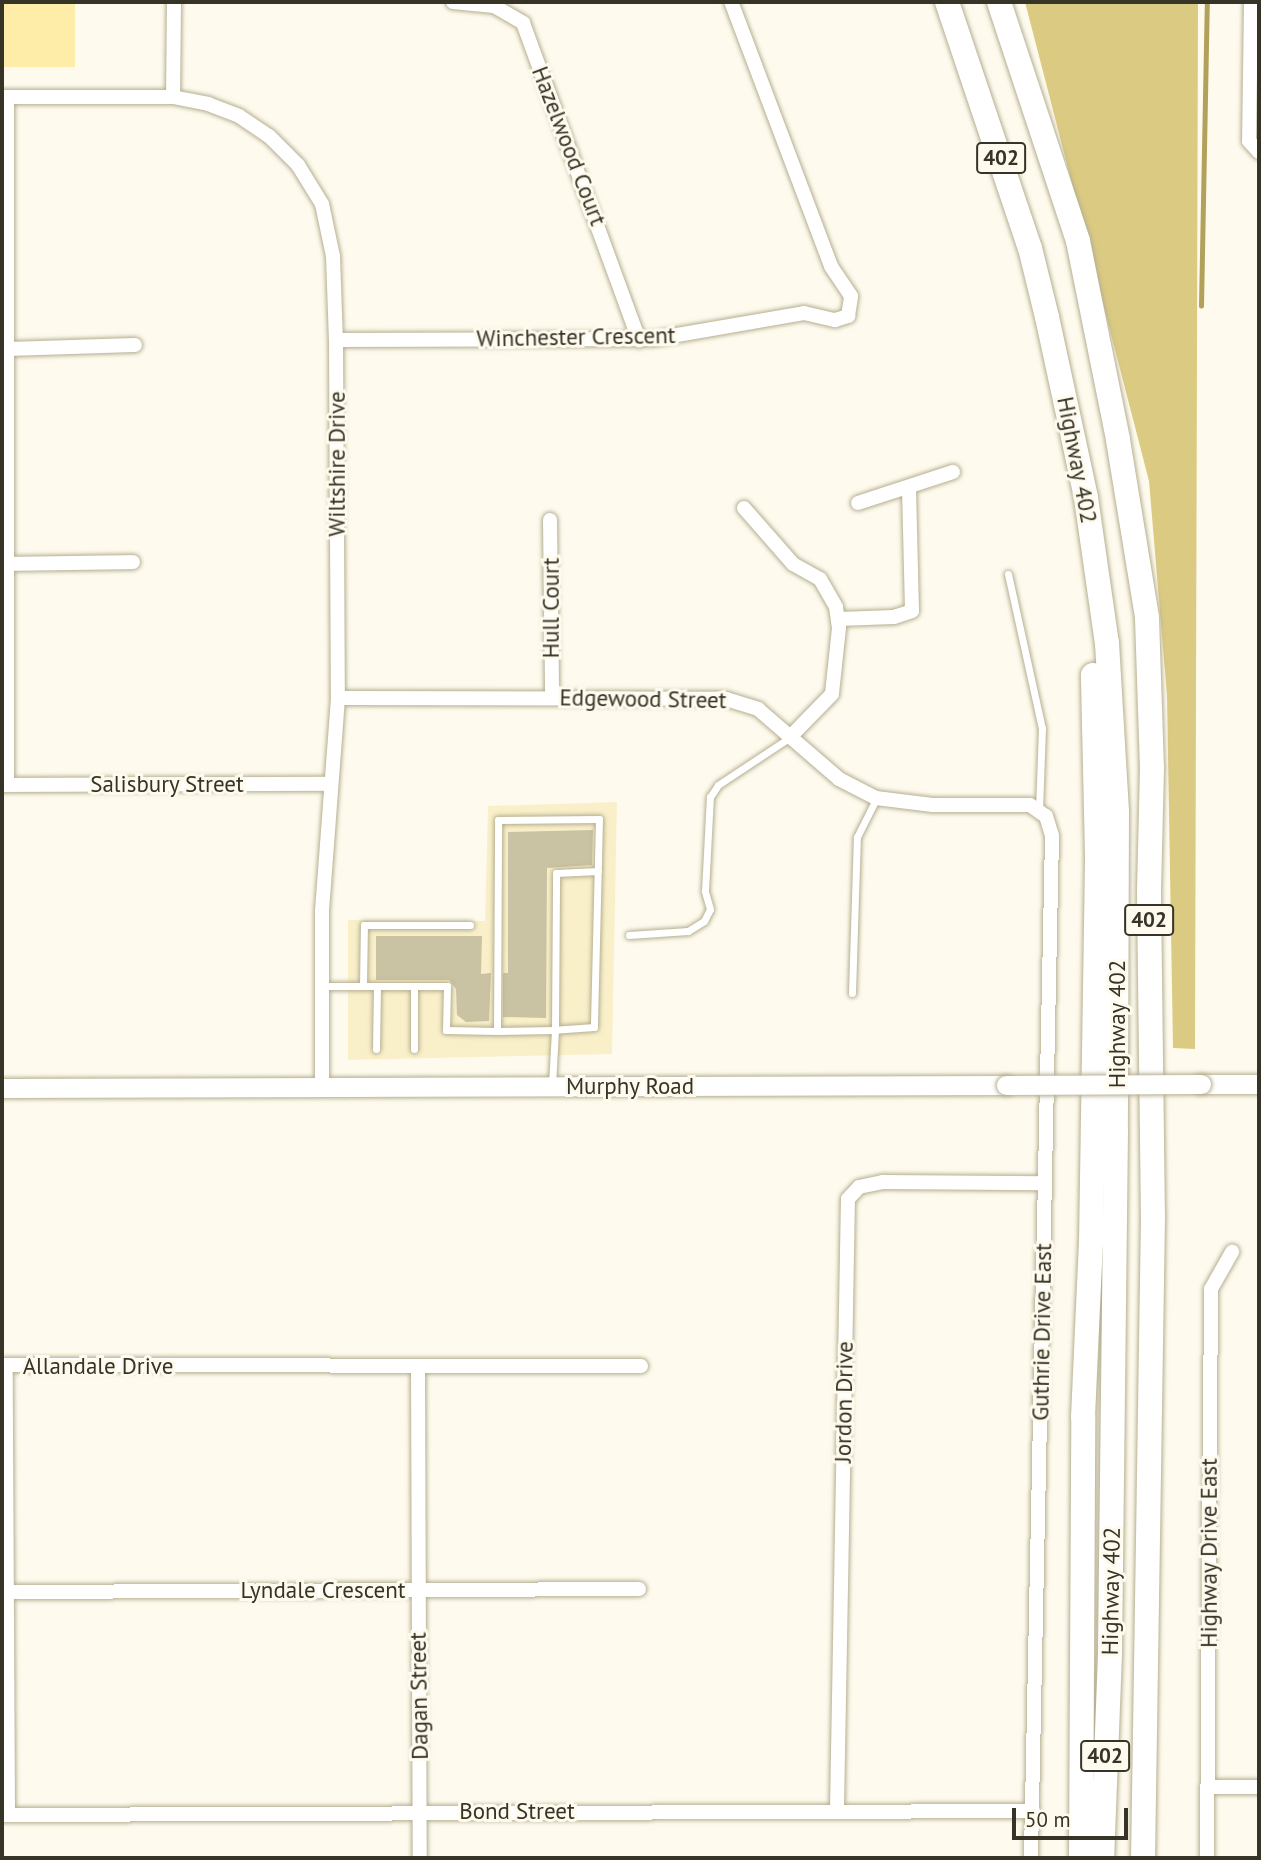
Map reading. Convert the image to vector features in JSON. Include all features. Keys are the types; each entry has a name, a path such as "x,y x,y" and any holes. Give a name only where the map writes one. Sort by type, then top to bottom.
{"highway":[{"name":"Highway 402","path":"947,2 1030,248 1047,317 1098,576 1113,728 1116,1144 1110,1654 1102,1858"},
{"name":"Highway 402","path":"999,2 1078,241 1118,440 1147,618 1153,768 1153,1216 1143,1858"},
{"path":"1047,317 1087,603 1097,772 1078,1732 1081,1858"},
{"path":"1153,1216 1163,1466 1160,1858"},
{"path":"1110,1654 1113,1858"},
{"path":"1070,1858 1078,1732"}],"street":[{"path":"173,97 174,2"},
{"name":"Hazelwood Court","path":"453,2 494,6 523,23 639,340"},
{"name":"Winchester Crescent","path":"336,340 639,340 804,313 835,320 852,310 851,296 831,266 731,2"},
{"path":"1251,2 1249,141 1259,152"},
{"path":"4,97 8,349 4,785"},
{"name":"Wiltshire Drive","path":"4,97 173,97 239,116 269,136 298,165 322,204 328,230 336,340 338,698 322,911 322,1087"},
{"path":"8,349 135,345"},
{"path":"858,503 953,472"},
{"path":"838,619 894,617 912,611 909,487"},
{"path":"744,508 793,564 820,579 830,590 838,619 832,694 792,735"},
{"name":"Hull Court","path":"551,520 552,696"},
{"path":"8,564 133,562"},
{"name":"Edgewood Street","path":"338,698 552,696 726,699 758,709 792,735 839,779 876,798 933,805 1030,805 1039,809"},
{"name":"Salisbury Street","path":"4,785 331,784"},
{"name":"Guthrie Drive East","path":"1031,1858 1052,836 1051,824 1039,809"},
{"name":"Murphy Road","path":"2,1088 1259,1084"},
{"name":"Jordon Drive","path":"838,1809 848,1199 859,1187 883,1182 1045,1182"},
{"name":"Highway Drive East","path":"1207,1858 1211,1289 1231,1252"},
{"name":"Allandale Drive","path":"5,1815 8,1592 6,1365 641,1366"},
{"name":"Dagan Street","path":"418,1366 420,1858"},
{"name":"Lyndale Crescent","path":"8,1592 639,1590"},
{"path":"1208,1787 1259,1787"},
{"name":"Bond Street","path":"5,1815 838,1809 1033,1811"}],"lane":[{"path":"1008,574 1042,728 1039,809"},
{"path":"629,935 688,931 704,921 710,909 705,878 710,797 718,785 792,735"},
{"path":"852,993 857,837 876,798"},
{"path":"322,986 447,986 446,1030 497,1031 555,1030 594,1027 598,819 498,820 497,1031"},
{"path":"552,1086 556,873 598,872"},
{"path":"363,986 365,925 470,925"},
{"path":"376,1049 377,986"},
{"path":"414,986 414,1049"}],"shaded area":[{"path":"2,2 75,2 75,67 2,67"},
{"path":"1025,2 1198,2 1195,1049 1173,1048 1167,695 1149,481"},
{"path":"617,802 612,1054 348,1060 348,920 485,921 488,806"}],"building":[{"path":"593,830 592,865 547,868 546,1018 503,1017 503,973 508,973 508,832"},
{"path":"376,936 482,936 481,974 491,973 489,1021 466,1022 457,1015 456,989 449,980 376,980"}],"waterway":[{"path":"1201,306 1207,2"}]}
